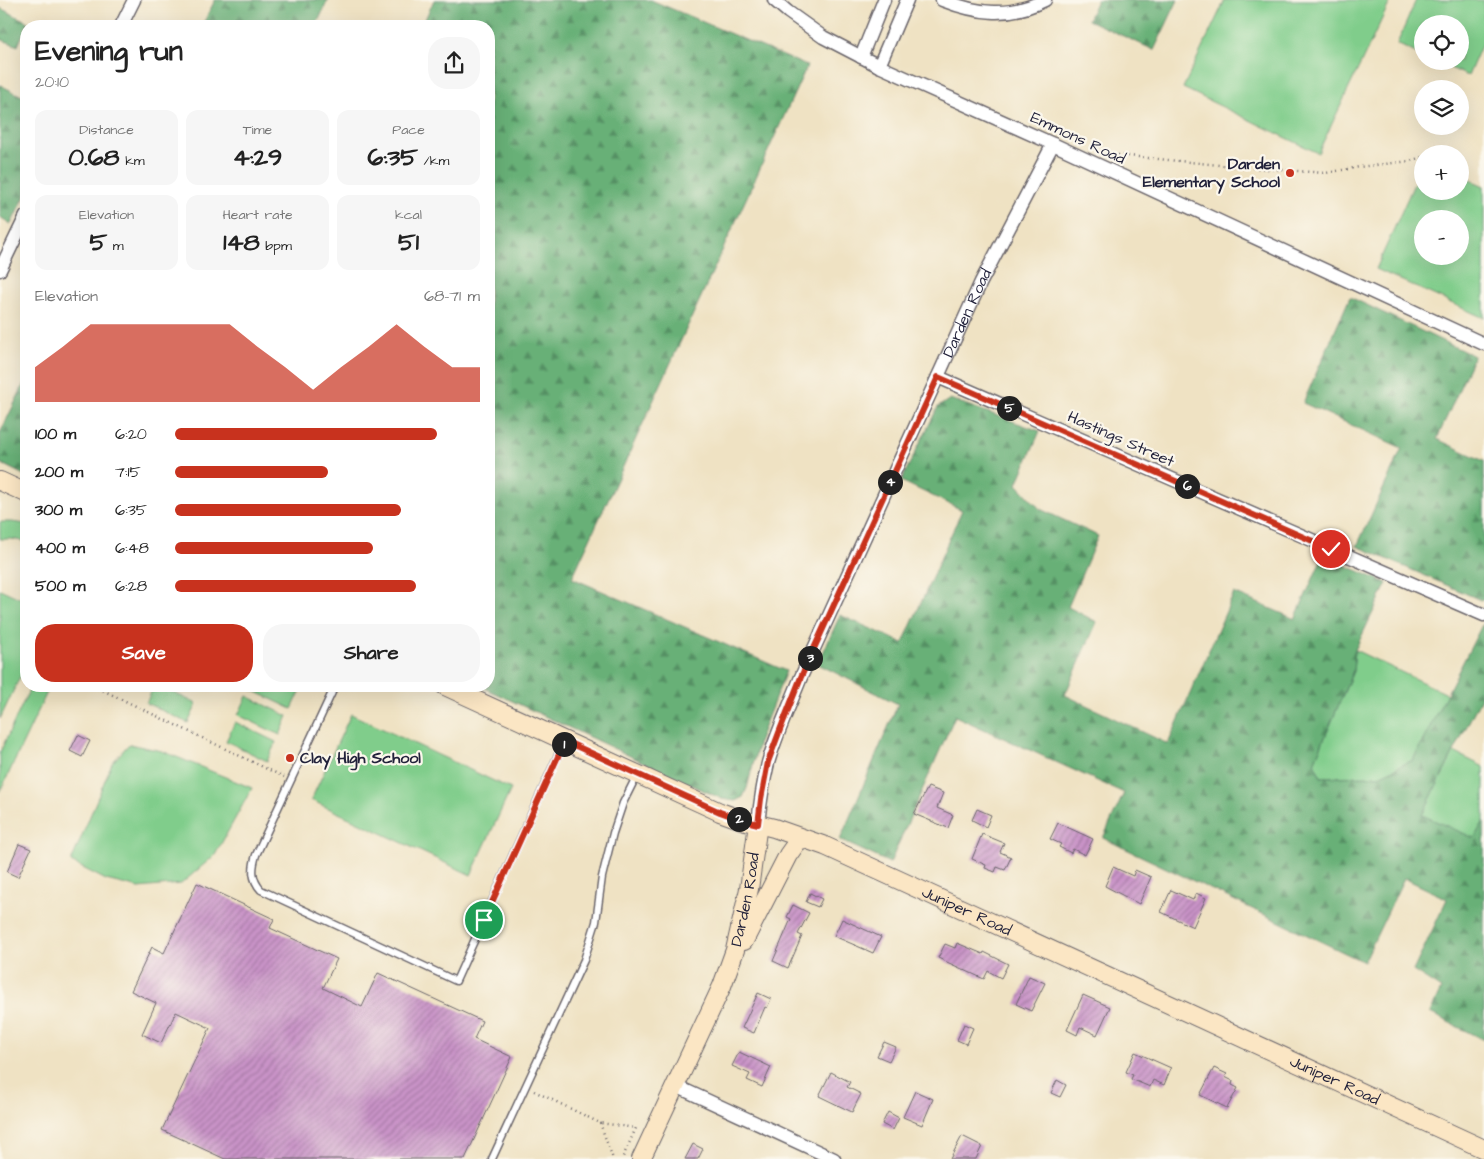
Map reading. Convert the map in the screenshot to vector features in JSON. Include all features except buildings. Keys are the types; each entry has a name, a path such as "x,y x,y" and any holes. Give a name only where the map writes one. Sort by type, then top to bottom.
{"street":[{"path":"124,20 134,0"},
{"name":"Emmons Road","path":"774,0 823,37 879,66 1053,144 1484,344"},
{"path":"861,57 884,0"},
{"path":"879,66 907,0"},
{"path":"942,0 969,10 1000,12 1018,10 1045,0"},
{"name":"Darden Road","path":"641,1159 722,986 735,950 749,889 768,762 783,721 805,668 982,282 1053,144"},
{"path":"0,270 20,228"},
{"name":"Hastings Street","path":"938,377 1484,615"},
{"path":"0,480 20,490"},
{"name":"Juniper Road","path":"458,692 720,812 825,846 1484,1149"},
{"path":"722,986 775,879 800,838"},
{"path":"676,1086 834,1159"},
{"path":"1481,1159 1484,1153"}],"lane":[{"path":"332,692 256,855 253,875 256,885 261,890 456,981 565,741"},
{"path":"492,1159 584,960 596,922 602,877 613,833 623,803 637,775"}],"path":[{"path":"1118,155 1326,173 1414,160"},
{"path":"107,692 286,778"},
{"path":"525,1087 600,1123 636,1128 622,1159"},
{"path":"600,1123 613,1159"}],"green space":[{"path":"215,0 328,0 319,20 205,20"},
{"path":"434,0 651,0 807,66 572,578 786,671 760,737 747,788 743,797 735,801 722,799 493,692 495,692 495,20 425,20"},
{"path":"1097,0 1178,0 1154,50 1088,20"},
{"path":"1225,0 1391,0 1318,153 1183,88"},
{"path":"1416,0 1484,0 1484,39 1468,76 1455,70 1469,70 1469,15 1414,15 1414,52 1397,44"},
{"path":"0,8 24,20 20,20 20,41 18,46 0,39"},
{"path":"0,85 20,95 20,206 11,224 0,217"},
{"path":"1469,179 1484,186 1484,318 1376,269 1414,184 1414,200 1469,200"},
{"path":"1350,297 1474,356 1437,439 1484,461 1483,601 1357,546 1402,448 1303,403"},
{"path":"20,392 20,473 0,463 0,433"},
{"path":"950,399 1040,431 1017,484 1040,509 1098,536 1068,607 1097,622 1065,695 1168,744 1234,593 1295,619 1323,556 1387,583 1355,650 1353,671 1314,763 1321,777 1379,776 1413,760 1482,625 1484,625 1484,692 1422,815 1474,838 1484,821 1484,1040 1430,1013 1441,989 1413,971 1447,899 1404,878 1364,962 1103,838 1124,793 955,716 890,863 840,840 898,704 818,664 840,615 903,643 962,510 901,481 938,407"},
{"path":"0,522 20,523 20,541 0,539"},
{"path":"0,589 20,598 20,677 0,719"},
{"path":"1355,650 1447,694 1413,760 1379,776 1321,777 1314,763 1353,671"},
{"path":"28,692 47,692 0,792 0,752"},
{"path":"151,692 172,692 197,704 188,723 146,703"},
{"path":"256,692 300,692 292,709"},
{"path":"247,696 288,716 280,735 238,715"},
{"path":"351,714 511,789 471,875 311,800"},
{"path":"235,722 276,742 267,761 226,741"},
{"path":"129,744 162,751 252,788 215,855 181,884 139,888 106,880 71,862 112,763"},
{"path":"1454,752 1484,767 1484,821 1475,839 1422,815"}],"place":[{"name":"Darden Elementary School","path":"1290,173"},
{"name":"Clay High School","path":"290,758"}],"route":[{"path":"484,920 565,741 720,812 758,824 768,762 801,677 938,377 1331,549"}]}
